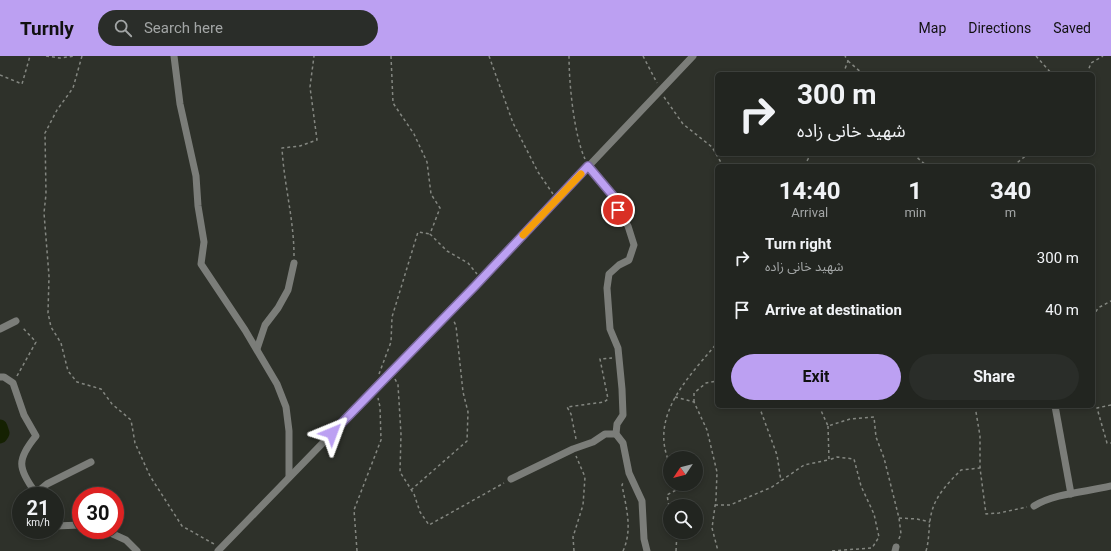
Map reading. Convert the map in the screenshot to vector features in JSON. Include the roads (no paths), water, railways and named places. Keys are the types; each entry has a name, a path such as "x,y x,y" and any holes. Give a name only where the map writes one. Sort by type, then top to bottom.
{"street":[{"path":"174,56 180,104 196,176 198,206 204,242 201,264 257,349 277,384 286,407 289,431 289,477"},
{"path":"219,550 375,388 482,280 557,198 693,56"},
{"path":"588,166 614,197 618,210 628,226 634,245 629,260 619,265 609,274 607,288 610,328 618,348 623,415 617,424 616,434 623,443 628,468 642,501 644,539 647,551"},
{"path":"257,349 266,325 288,290 294,263"},
{"path":"0,328 16,321"},
{"path":"0,377 4,377 13,383 24,415 36,436 26,448 21,460 23,472 32,487"},
{"path":"1055,408 1071,494"},
{"path":"511,479 573,449 594,442 605,434 616,434"},
{"path":"43,487 46,484 91,462"},
{"path":"1034,506 1040,502 1111,486"},
{"path":"124,539 137,551"}],"waterway":[{"path":"0,427 2,433 0,436"}]}
